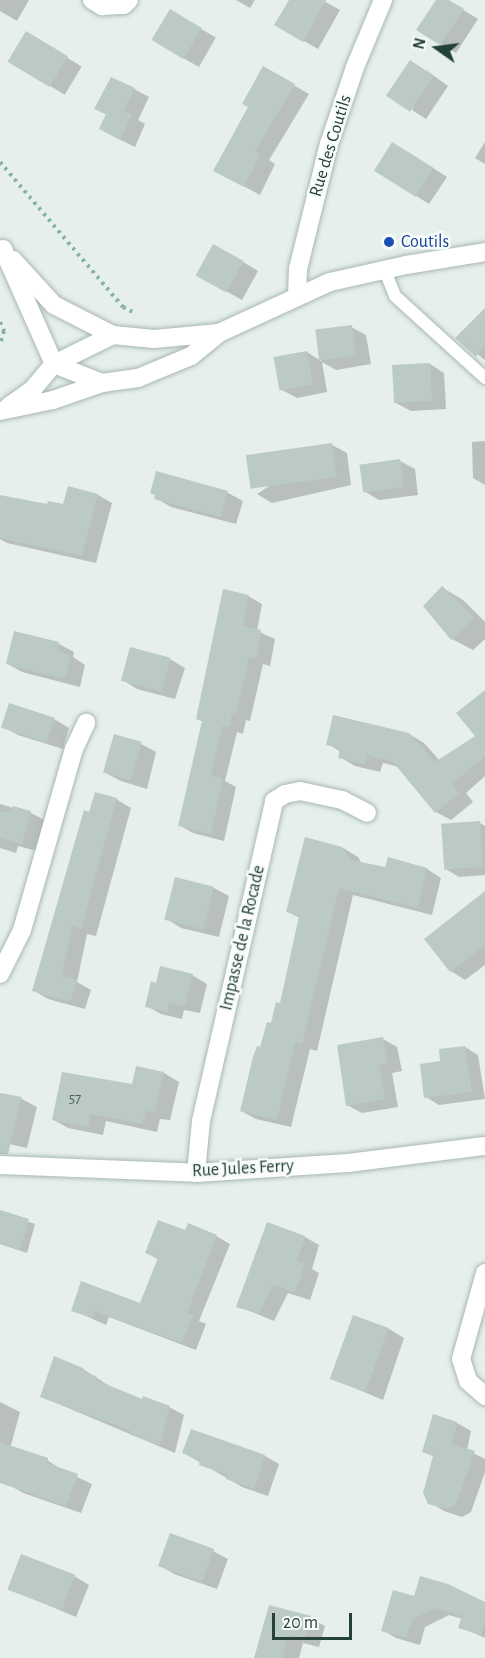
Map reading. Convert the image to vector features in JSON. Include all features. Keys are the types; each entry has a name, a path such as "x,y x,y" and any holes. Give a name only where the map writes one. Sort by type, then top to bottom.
{"street":[{"path":"92,0 102,6 124,5 129,0"},
{"name":"Rue des Coutils","path":"297,297 298,269 329,144 355,67 382,0"},
{"path":"1,247 54,305 113,335 154,339 219,333"},
{"path":"1,247 54,364 102,383"},
{"path":"1,411 53,400 102,383 138,378 191,356 219,333 330,282 485,252"},
{"path":"1,411 32,390 54,364 113,335"},
{"path":"0,974 22,930 74,749 86,723"},
{"name":"Impasse de la Rocade","path":"196,1173 201,1121 274,801 285,794 300,791 342,800 367,813"},
{"name":"Rue Jules Ferry","path":"0,1165 196,1173 348,1163 485,1146"},
{"path":"485,1274 461,1359 468,1381 485,1396"}],"lane":[{"path":"385,271 395,297 485,378"}],"path":[{"path":"0,162 123,307 143,318"},
{"path":"0,322 4,331 0,344"}],"building":[{"path":"289,0 326,0 303,42 274,25"},
{"path":"436,0 449,0 464,9 440,45 416,30"},
{"path":"170,9 202,28 183,59 151,40"},
{"path":"26,31 68,56 49,87 7,62"},
{"path":"410,60 434,76 410,112 386,96"},
{"path":"263,66 295,84 255,151 261,154 244,187 213,171 248,107 242,104"},
{"path":"111,77 135,88 124,111 132,115 120,140 99,129 106,114 94,109"},
{"path":"392,142 434,168 416,197 374,171"},
{"path":"213,244 244,261 226,292 196,275"},
{"path":"485,308 485,345 476,357 455,338"},
{"path":"352,325 356,356 319,360 315,330"},
{"path":"307,351 313,384 279,390 274,357"},
{"path":"430,363 432,401 394,403 392,365"},
{"path":"332,443 337,477 251,489 246,455"},
{"path":"400,459 404,487 363,492 359,465"},
{"path":"156,471 228,491 221,517 154,499 155,495 150,493"},
{"path":"68,486 98,494 82,556 0,538 0,495 47,504 48,501 63,504"},
{"path":"442,586 474,618 451,640 423,606"},
{"path":"223,589 249,595 243,626 261,630 257,659 249,657 236,714 232,713 230,727 223,725 211,775 223,778 211,834 178,826 202,721 196,719"},
{"path":"14,631 59,642 57,651 71,655 65,679 6,664"},
{"path":"130,647 171,658 162,692 121,681"},
{"path":"485,690 485,756 452,784 459,793 435,813 393,762 368,755 365,764 338,758 340,748 326,745 333,715 409,733 435,762 475,736 456,713"},
{"path":"9,703 55,718 47,743 1,728"},
{"path":"114,734 142,742 131,780 103,772"},
{"path":"95,792 117,798 81,929 72,926 62,976 77,980 70,1002 32,991 84,810 89,812"},
{"path":"13,806 31,811 22,844 0,838 0,811 10,813"},
{"path":"480,821 483,867 444,870 441,824"},
{"path":"305,837 342,847 351,860 385,867 388,857 427,868 418,908 339,888 302,1044 295,1042 277,1120 240,1111 257,1046 260,1047 267,1022 271,1023 276,1002 280,1003 299,916 286,912"},
{"path":"175,877 214,887 203,929 164,920"},
{"path":"485,891 485,945 450,972 424,939"},
{"path":"160,966 193,974 185,1006 169,1003 168,1012 145,1007 151,981 156,983"},
{"path":"383,1037 388,1063 379,1065 385,1099 346,1106 337,1045"},
{"path":"465,1046 472,1092 424,1098 420,1064 440,1061 439,1049"},
{"path":"136,1066 164,1072 155,1112 146,1111 142,1124 91,1114 88,1127 52,1120 62,1072 132,1084"},
{"path":"0,1093 22,1097 8,1154 0,1154"},
{"path":"0,1210 29,1219 20,1250 0,1243"},
{"path":"158,1220 185,1230 188,1223 217,1235 187,1313 193,1315 182,1343 95,1311 93,1318 71,1311 81,1281 140,1303 158,1258 145,1253"},
{"path":"267,1222 305,1236 297,1261 305,1263 295,1293 273,1285 259,1314 236,1307"},
{"path":"353,1315 389,1328 365,1392 330,1379"},
{"path":"54,1356 83,1368 85,1372 97,1377 96,1380 142,1399 143,1396 170,1406 160,1445 129,1434 131,1431 40,1397"},
{"path":"433,1414 457,1422 452,1444 475,1451 456,1504 447,1509 428,1504 423,1493 433,1456 422,1452"},
{"path":"191,1429 265,1455 254,1489 226,1479 228,1475 199,1465 200,1460 182,1453"},
{"path":"0,1442 48,1458 47,1463 78,1474 66,1506 0,1483"},
{"path":"170,1533 214,1549 202,1582 158,1566"},
{"path":"21,1554 75,1575 62,1610 7,1589"},
{"path":"420,1576 448,1584 485,1602 485,1623 481,1635 458,1628 462,1616 434,1608 412,1620 406,1638 381,1631 393,1590 414,1596"},
{"path":"269,1605 311,1616 304,1639 288,1635 282,1658 254,1658"}],"place":[{"name":"Coutils","path":"389,242"}]}
